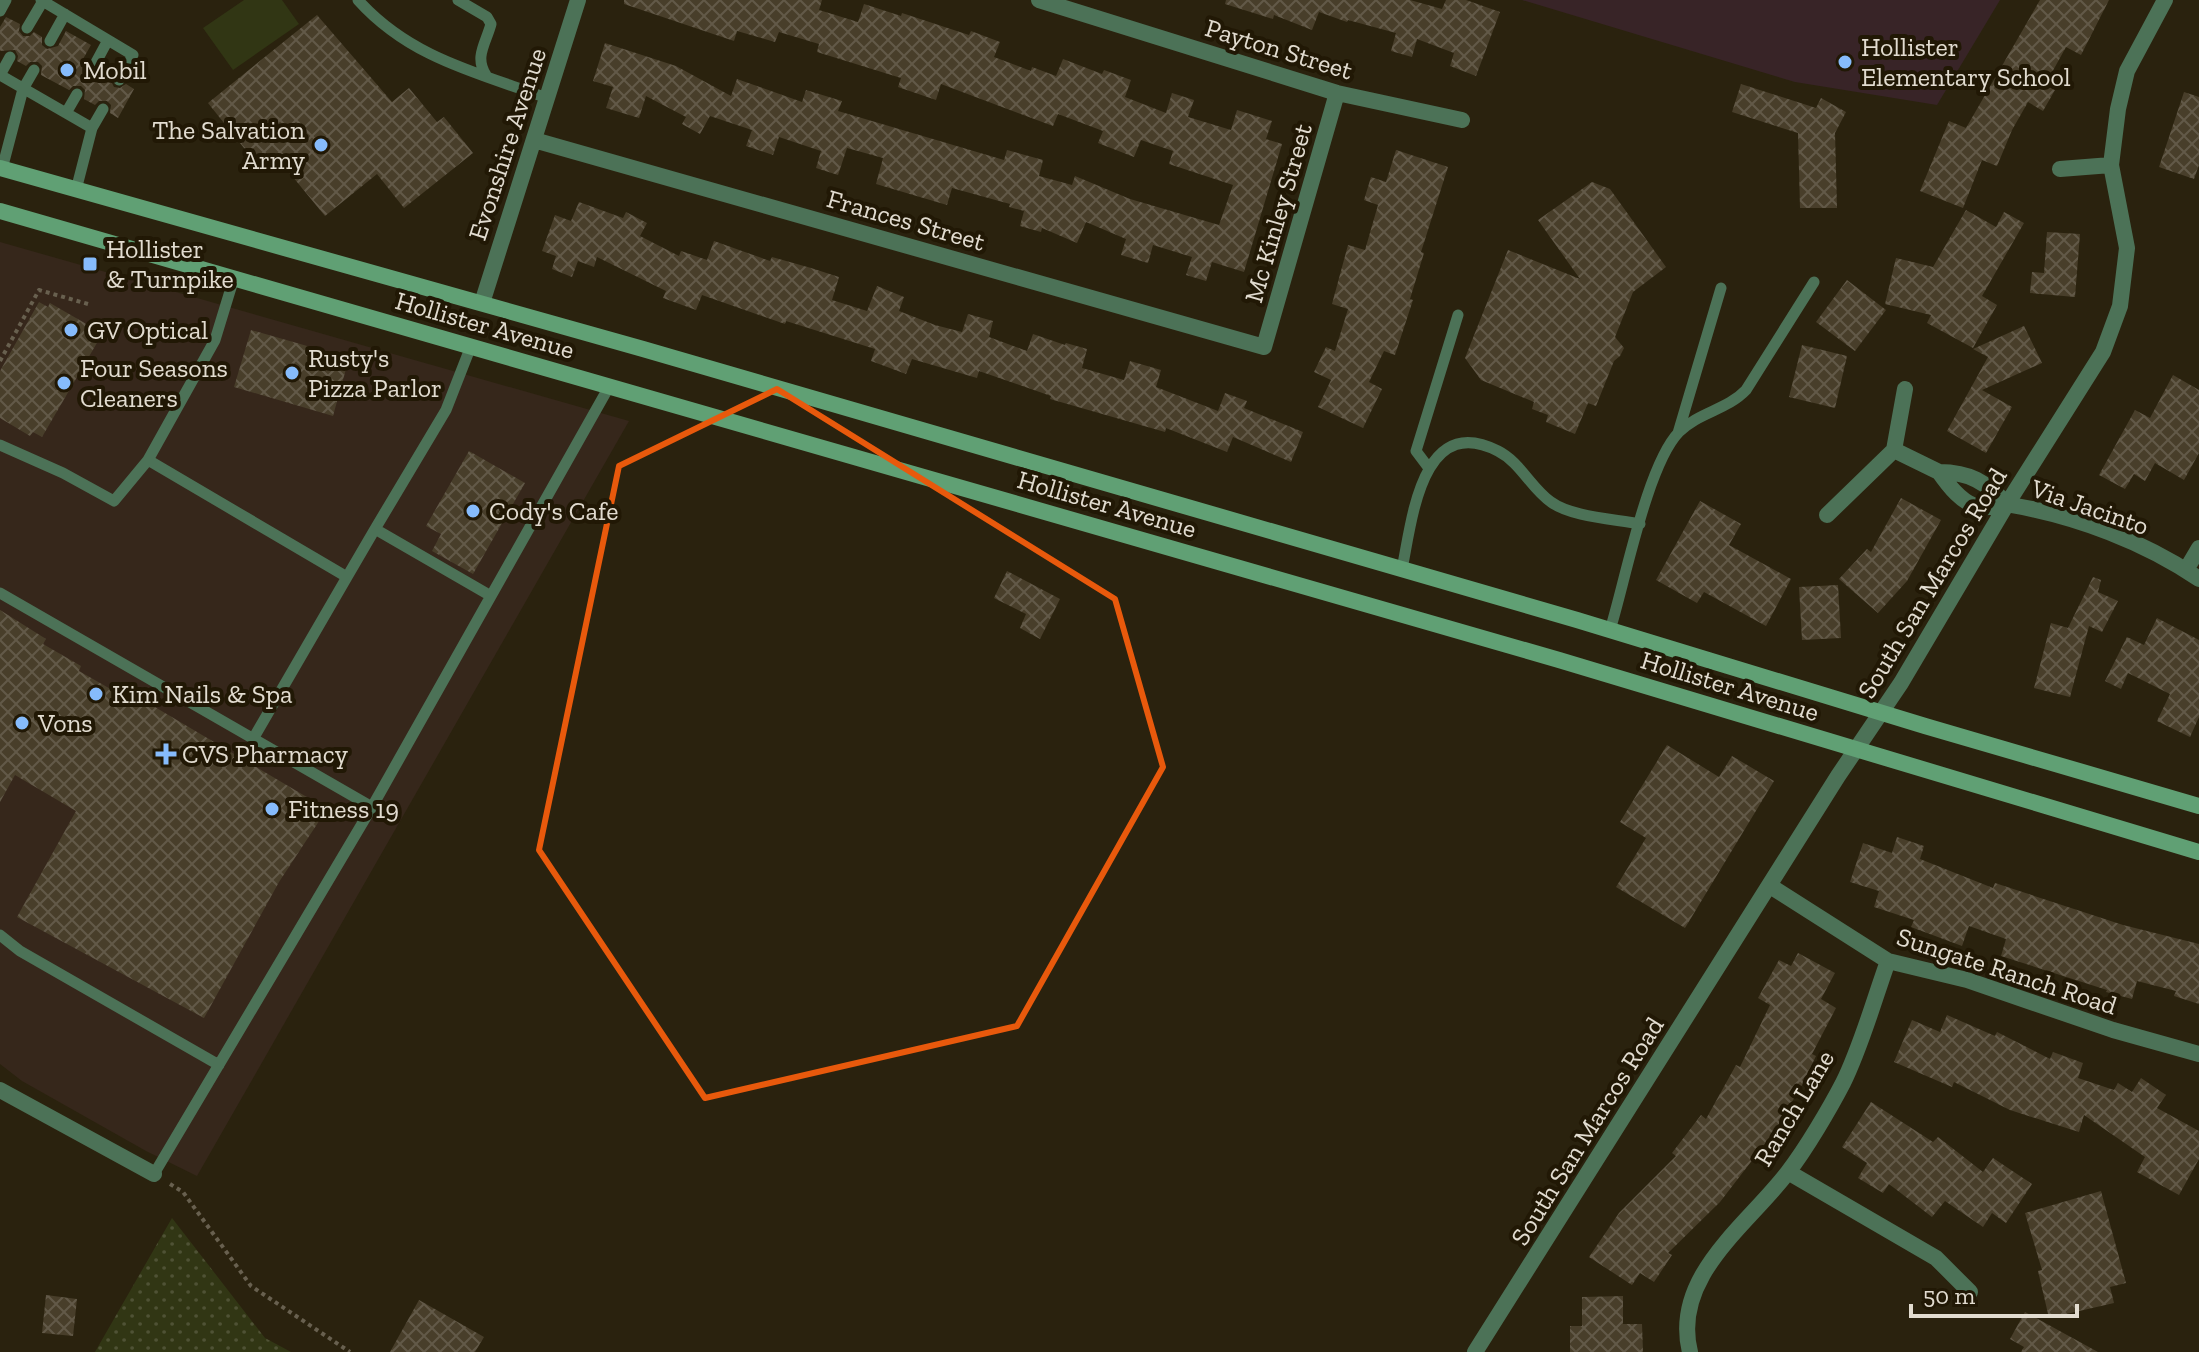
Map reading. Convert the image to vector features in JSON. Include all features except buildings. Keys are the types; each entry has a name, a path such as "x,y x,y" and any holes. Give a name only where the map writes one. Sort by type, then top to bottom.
{"main road":[{"name":"Hollister Avenue","path":"1,168 482,303 1402,569 2199,806"},
{"name":"Hollister Avenue","path":"0,211 610,385 1859,749 2199,852"}],"street":[{"name":"Evonshire Avenue","path":"482,303 578,0"},
{"name":"Payton Street","path":"1039,0 1337,93 1462,120"},
{"name":"South San Marcos Road","path":"1475,1352 1838,776 1882,713 2007,504 2103,352 2120,306 2127,248 2111,165 2118,109 2127,71 2165,0"},
{"name":"Mc Kinley Street","path":"1264,347 1337,93"},
{"name":"Frances Street","path":"534,140 1264,347"},
{"path":"2060,169 2111,165"},
{"path":"1827,515 1894,450 1905,389"},
{"path":"1894,450 1939,472 1963,472 1991,488 2007,504"},
{"name":"Via Jacinto","path":"2007,504 2120,537 2192,575"},
{"path":"2192,575 2199,548"},
{"name":"Sungate Ranch Road","path":"1770,886 1888,961 1967,980 2113,1030 2199,1054"},
{"name":"Ranch Lane","path":"1690,1352 1685,1334 1697,1284 1729,1236 1788,1172 1844,1082 1888,961"},
{"path":"0,1090 154,1174"},
{"path":"1788,1172 1936,1258 1970,1292"}],"lane":[{"path":"0,11 6,0"},
{"path":"27,28 42,0 133,55 119,80"},
{"path":"358,0 433,58 547,98"},
{"path":"458,0 487,17 491,24 480,53 480,65 486,75"},
{"path":"50,41 65,14"},
{"path":"94,66 108,40"},
{"path":"10,57 0,75 92,128"},
{"path":"1,168 23,89 34,70"},
{"path":"66,113 77,94"},
{"path":"76,190 92,128 103,109"},
{"path":"0,445 63,473 114,501 148,460 215,340 234,278"},
{"path":"1678,433 1710,410 1735,403 1814,282"},
{"path":"1610,630 1640,524 1666,450 1678,433 1721,288"},
{"path":"1428,467 1416,451 1458,315"},
{"path":"253,739 446,410 471,346"},
{"path":"154,1174 372,807 610,385"},
{"path":"1402,569 1418,488 1428,467 1451,446 1475,442 1500,452 1551,503 1570,511 1640,524"},
{"path":"148,460 347,577"},
{"path":"375,529 491,596"},
{"path":"0,593 372,807"},
{"path":"0,935 20,951 219,1065"}],"path":[{"path":"0,361 39,290 88,304"},
{"path":"154,1174 183,1192 251,1286 350,1352"}],"highlighted area":[{"path":"777,389 1115,599 1163,767 1017,1026 705,1098 539,850 619,466"}],"shaded area":[{"name":"Hollister Elementary School","path":"1522,0 2000,0 1937,105 1795,82"},
{"path":"0,242 629,421 197,1176 22,1081 0,1064"}],"green space":[{"path":"244,0 282,0 299,24 233,70 203,28"},
{"path":"172,1218 265,1338 291,1352 95,1352"}],"place":[{"name":"Hollister Elementary School","path":"1845,62"},
{"name":"Mobil","path":"67,70"},
{"name":"The Salvation Army","path":"321,145"},
{"name":"Hollister & Turnpike","path":"90,264"},
{"name":"GV Optical","path":"71,330"},
{"name":"Rusty's Pizza Parlor","path":"292,373"},
{"name":"Four Seasons Cleaners","path":"64,383"},
{"name":"Cody's Cafe","path":"473,511"},
{"name":"Kim Nails & Spa","path":"96,694"},
{"name":"Vons","path":"22,723"},
{"name":"CVS Pharmacy","path":"166,754"},
{"name":"Fitness 19","path":"272,809"}]}
